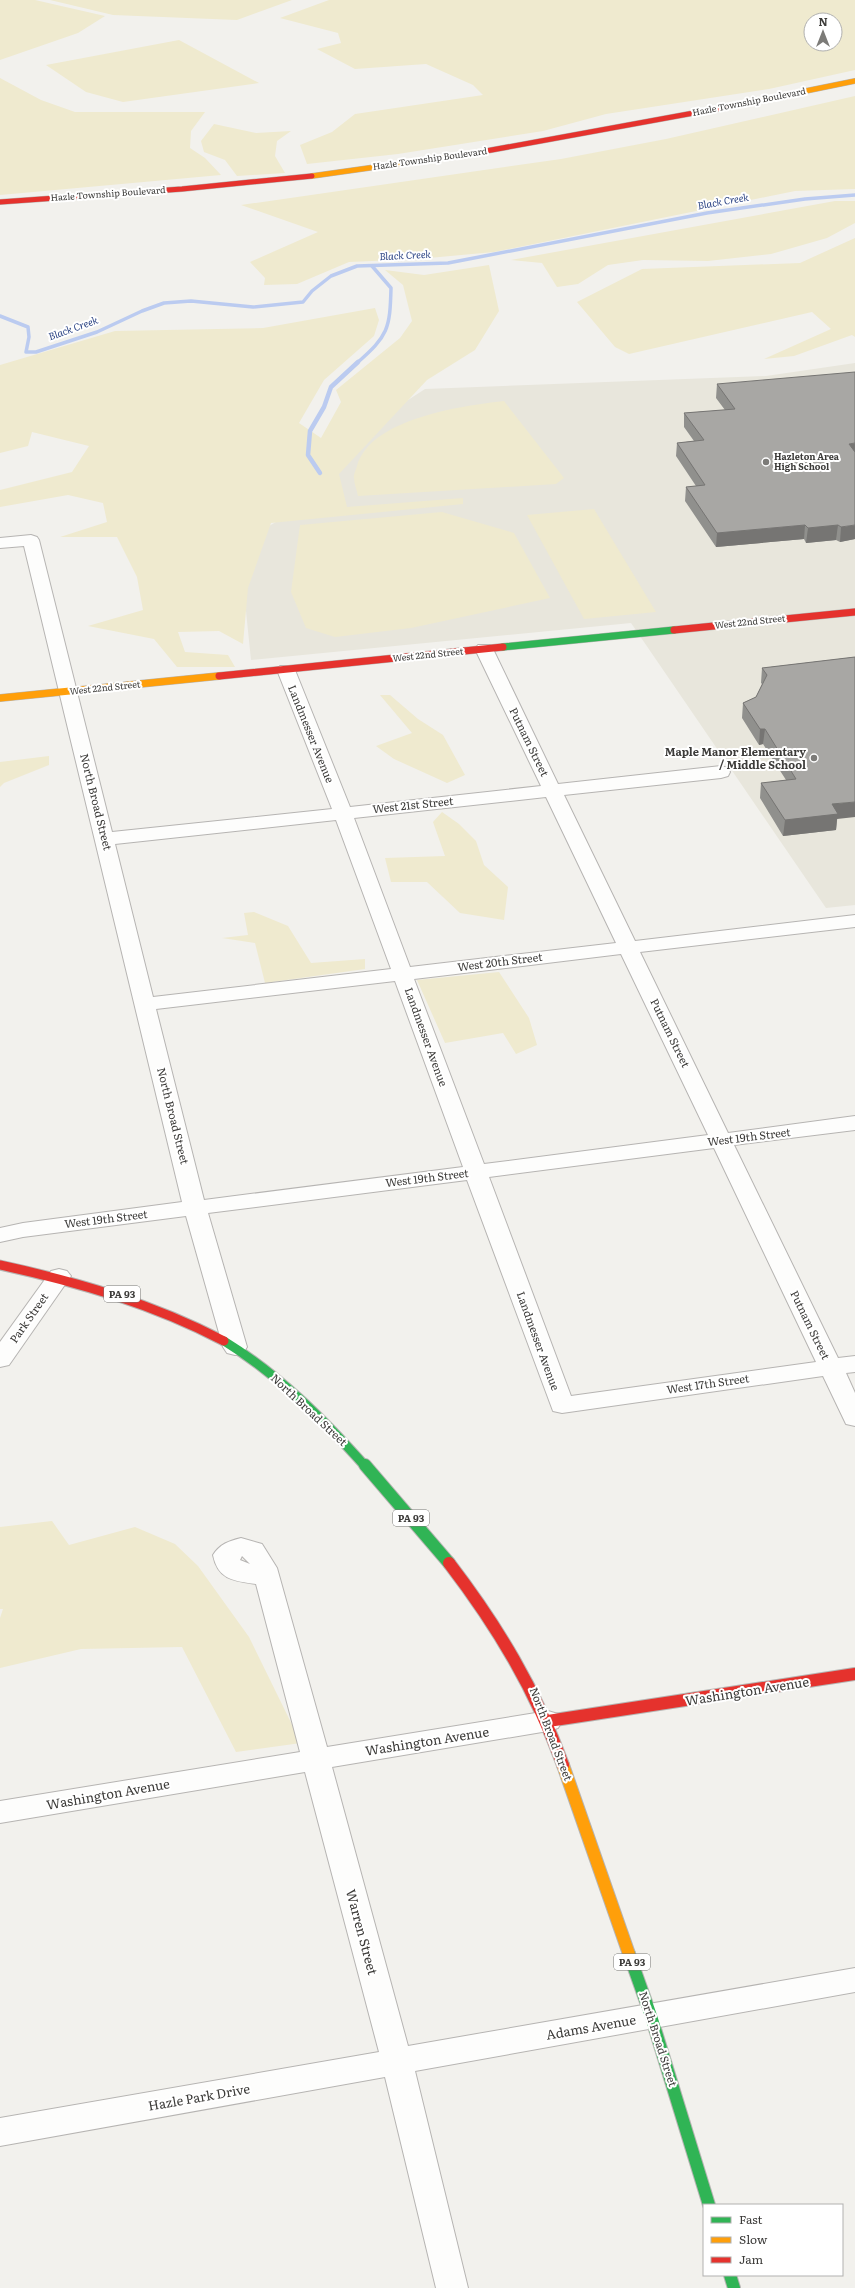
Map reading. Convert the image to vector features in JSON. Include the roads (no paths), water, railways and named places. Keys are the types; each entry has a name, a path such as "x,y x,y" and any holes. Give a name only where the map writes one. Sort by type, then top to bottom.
{"main road":[{"name":"Hazle Township Boulevard","path":"0,202 187,189 290,178 417,161 569,138 855,81"},
{"name":"West 22nd Street","path":"0,698 855,612"},
{"name":"PA 93","path":"0,1265 58,1276 115,1292 163,1310 235,1347"},
{"name":"North Broad Street","path":"235,1347 284,1384 336,1433 410,1517 486,1612 510,1646 533,1686 548,1720 651,2016 709,2204"},
{"name":"Washington Avenue","path":"548,1720 855,1674"},
{"path":"730,2276 734,2288"}],"street":[{"name":"North Broad Street","path":"0,543 31,540 195,1208 235,1347"},
{"name":"Putnam Street","path":"484,650 553,790 855,1418"},
{"name":"Landmesser Avenue","path":"286,670 343,813 562,1405"},
{"name":"West 21st Street","path":"104,839 721,772"},
{"name":"West 20th Street","path":"145,1004 855,921"},
{"name":"West 19th Street","path":"0,1235 23,1230 855,1123"},
{"name":"Park Street","path":"0,1359 58,1276"},
{"name":"West 17th Street","path":"562,1405 855,1364"},
{"name":"Warren Street","path":"267,1576 314,1760 397,2062 452,2288"},
{"name":"Washington Avenue","path":"0,1812 548,1720"},
{"name":"Adams Avenue","path":"397,2062 855,1980"},
{"name":"Hazle Park Drive","path":"0,2132 397,2062"}],"waterway":[{"name":"Black Creek","path":"0,316 28,327 29,337 26,352 36,352 97,332 142,311 164,303 191,301 253,307 303,302 312,291 331,276 357,266 448,263 707,213 805,199 855,195"},
{"path":"357,363 375,346 381,338 388,323 390,313 391,288 372,266"},
{"path":"320,473 308,455 310,431 324,407 331,387 358,362"}],"place":[{"name":"Hazleton Area High School","path":"766,462"},
{"name":"Maple Manor Elementary / Middle School","path":"814,758"}]}
